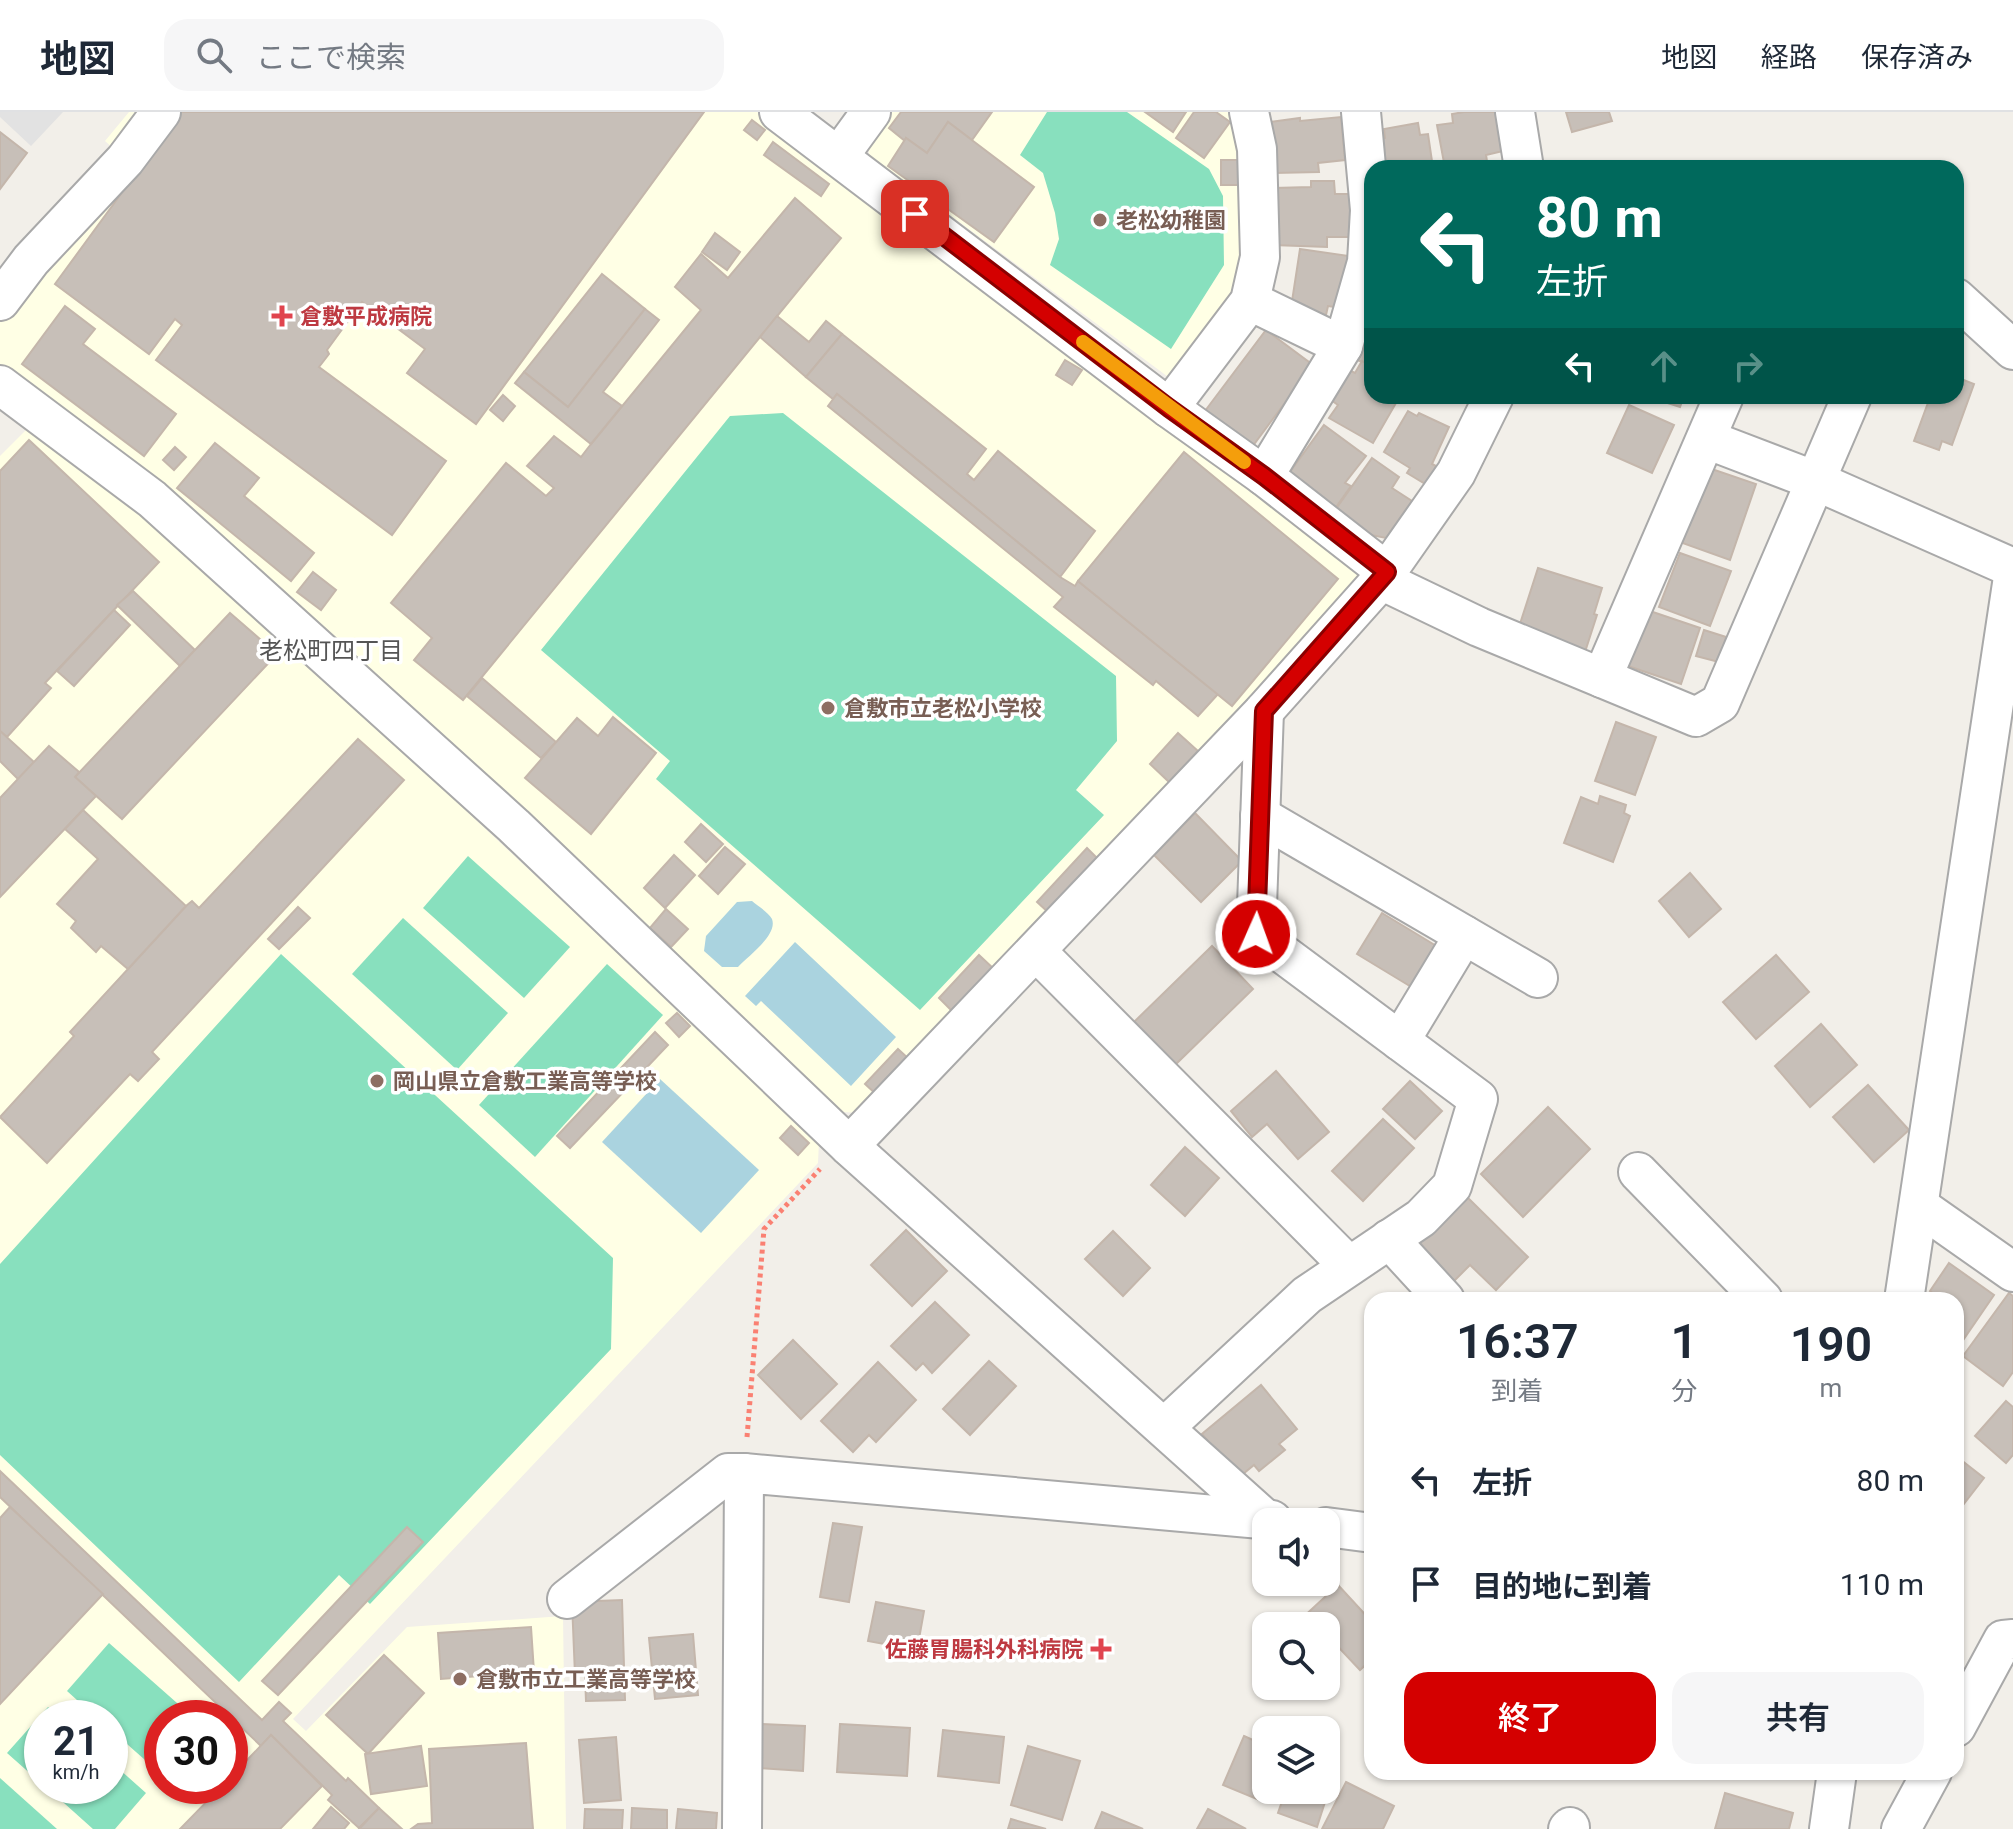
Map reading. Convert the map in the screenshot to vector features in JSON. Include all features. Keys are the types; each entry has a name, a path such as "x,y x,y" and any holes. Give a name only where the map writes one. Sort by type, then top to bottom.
{"street":[{"path":"0,301 31,260 125,160 161,112"},
{"path":"779,112 1169,408 1264,476 1384,576 1479,627 1696,717 1720,703 1849,404"},
{"path":"839,156 871,112"},
{"path":"1169,408 1250,301 1260,257 1257,149 1249,112"},
{"path":"1361,112 1365,160"},
{"path":"1515,112 1523,160"},
{"path":"1264,476 1343,346 1364,272"},
{"path":"1250,301 1343,346"},
{"path":"1964,305 2013,350"},
{"path":"0,385 152,499 514,826 847,1144 1261,1508"},
{"path":"847,1144 1264,711 1384,576 1456,473 1490,404"},
{"path":"1602,678 1721,404"},
{"path":"1706,439 1816,481 2013,568"},
{"path":"1905,1292 2013,577"},
{"path":"1165,1427 1307,1295 1421,1218 1452,1186 1478,1099 1256,934 1264,711"},
{"path":"1260,816 1538,978"},
{"path":"1400,1041 1464,935"},
{"path":"1036,951 1349,1266"},
{"path":"1638,1172 1755,1292"},
{"path":"1919,1206 2013,1272"},
{"path":"1389,1239 1438,1292"},
{"path":"567,1599 728,1473 1252,1519"},
{"path":"742,1829 744,1473"},
{"path":"1340,1529 1364,1532"},
{"path":"1964,1712 2003,1640 2013,1639"},
{"path":"1829,1829 1836,1780"},
{"path":"1901,1829 1928,1780"}],"path":[{"path":"744,1473 764,1229 847,1144"}],"shaded area":[{"path":"0,112 63,112 31,146 0,117"},
{"name":"倉敷市立老松小学校","path":"129,112 762,112 1360,571 1362,587 864,1113 841,1112 542,829 152,478 0,364 0,268 114,149 105,141"},
{"name":"老松幼稚園","path":"886,112 1232,112 1237,120 1243,284 1175,382 869,155 868,138"},
{"name":"岡山県立倉敷工業高等学校","path":"28,428 211,572 819,1141 818,1163 293,1719 306,1731 407,1627 563,1616 566,1829 0,1829 0,456"}],"green space":[{"path":"1047,112 1127,112 1209,169 1223,196 1224,265 1171,349 1050,265 1059,239 1055,213 1043,173 1020,155"},
{"path":"783,413 1116,676 1117,741 1076,790 1104,815 920,1010 656,779 670,761 541,650 730,416"},
{"path":"468,856 570,947 524,998 423,908"},
{"path":"403,918 508,1013 457,1070 352,974"},
{"path":"281,954 613,1258 611,1349 370,1604 339,1575 239,1682 0,1455 0,1264"},
{"path":"607,964 663,1015 535,1157 479,1105"},
{"path":"109,1643 174,1700 144,1700 144,1759 128,1745 128,1700 77,1700 67,1691"},
{"path":"24,1734 24,1768 7,1753"},
{"path":"128,1777 144,1791 144,1795 115,1829 93,1829 65,1804 128,1804"},
{"path":"0,1778 24,1799 24,1804 29,1804 57,1829 0,1829"}],"water":[{"path":"752,901 772,919 771,932 738,967 722,967 704,951 706,936 737,902"},
{"path":"795,942 896,1037 851,1086 761,1001 756,1006 745,996"},
{"path":"660,1079 759,1170 701,1233 602,1142"}],"building":[{"name":"倉敷平成病院","path":"181,112 704,112 476,424 407,373 425,349 362,302 327,350 329,354 319,367 446,461 392,535 156,360 182,325 175,319 149,354 55,284"},
{"path":"901,112 992,112 972,140 948,122 927,153 889,128"},
{"path":"1145,112 1186,112 1173,132"},
{"path":"1194,112 1216,112 1230,122 1204,158 1176,138"},
{"path":"1496,112 1503,151 1486,155 1487,160 1444,160 1437,125 1453,123 1452,114"},
{"path":"1566,112 1609,112 1612,121 1572,132"},
{"path":"1341,117 1345,160 1318,163 1319,172 1274,173 1270,122"},
{"path":"752,120 765,130 757,140 744,130"},
{"path":"948,122 1034,187 994,242 888,166 906,138 927,153"},
{"path":"1418,123 1420,135 1428,134 1432,160 1379,160 1375,140 1385,138 1384,129"},
{"path":"0,132 27,153 0,189"},
{"path":"773,142 829,184 821,196 764,155"},
{"path":"1221,160 1240,160 1240,185 1221,185"},
{"path":"1311,181 1334,181 1335,194 1350,194 1351,237 1327,237 1327,247 1273,245 1274,188 1311,187"},
{"path":"795,198 841,238 463,700 414,660 432,638 391,603 506,463 546,496 554,488 527,466 554,436 581,457 701,310 675,287 701,254 728,278"},
{"path":"715,233 740,252 727,270 702,252"},
{"path":"1300,249 1349,256 1342,308 1328,306 1326,315 1291,308"},
{"path":"602,274 645,309 568,407 524,372"},
{"path":"65,306 95,329 83,344 176,414 144,456 22,364"},
{"path":"645,309 659,320 603,392 622,406 591,444 515,383 524,372 568,407"},
{"path":"777,316 809,342 826,321 842,334 806,377 760,337"},
{"path":"1266,330 1313,365 1252,447 1205,411"},
{"path":"842,334 986,449 967,474 974,480 998,451 1095,531 1060,577 837,394 833,399 806,377"},
{"path":"1360,348 1364,349 1364,362 1357,360"},
{"path":"1065,360 1082,370 1072,385 1056,375"},
{"path":"1364,362 1364,404 1395,404 1373,443 1329,418 1338,405 1331,400 1349,370 1355,373"},
{"path":"1964,380 1974,384 1952,445 1942,441 1939,450 1914,441 1928,404 1964,404"},
{"path":"837,394 1060,577 1075,586 1078,581 1218,694 1198,716 1156,681 1153,685 1054,607 1063,597 828,406"},
{"path":"503,395 515,406 503,421 490,410"},
{"path":"1629,405 1674,425 1652,473 1607,453"},
{"path":"1408,411 1449,427 1432,464 1436,466 1427,485 1407,473 1410,468 1384,452"},
{"path":"1324,425 1366,456 1345,483 1351,486 1332,513 1287,476"},
{"path":"29,440 159,562 45,683 51,688 7,737 0,731 0,471"},
{"path":"215,443 259,478 244,496 314,553 291,581 177,488"},
{"path":"175,447 186,457 174,470 163,460"},
{"path":"1184,452 1338,579 1232,706 1078,581"},
{"path":"1372,458 1399,477 1392,488 1412,501 1386,538 1356,532 1333,513"},
{"path":"1700,465 1756,484 1730,560 1674,540"},
{"path":"1680,553 1731,571 1710,626 1659,607"},
{"path":"1538,568 1602,588 1585,652 1518,630"},
{"path":"313,572 336,590 321,610 297,592"},
{"path":"133,591 195,650 180,666 117,605"},
{"path":"1641,608 1700,628 1681,684 1622,664"},
{"path":"114,610 130,625 74,686 57,671"},
{"path":"230,613 277,654 122,819 75,777"},
{"path":"1704,630 1726,637 1719,662 1696,656"},
{"path":"482,678 556,742 541,758 467,696"},
{"path":"613,717 656,753 591,834 525,778 577,718 598,736"},
{"path":"1616,722 1656,737 1635,795 1595,781"},
{"path":"0,731 34,762 18,779 0,761"},
{"path":"1178,733 1198,751 1169,782 1150,764"},
{"path":"358,739 404,780 152,1052 159,1059 138,1081 130,1074 47,1163 0,1117 74,1036 70,1032 186,906 192,901 199,908"},
{"path":"49,746 79,772 75,777 96,796 0,897 0,798"},
{"path":"1600,796 1626,805 1624,813 1630,816 1613,862 1564,843 1581,797 1598,804"},
{"path":"83,810 186,906 128,969 101,946 96,952 71,928 76,921 57,904 98,859 65,829"},
{"path":"1195,813 1242,861 1201,902 1154,855"},
{"path":"701,824 723,844 706,862 685,842"},
{"path":"725,847 745,864 718,894 699,876"},
{"path":"1087,848 1098,859 1049,913 1037,902"},
{"path":"674,855 695,875 665,908 644,888"},
{"path":"1690,873 1721,909 1689,937 1659,901"},
{"path":"298,907 310,918 279,949 268,939"},
{"path":"666,909 688,929 671,947 650,928"},
{"path":"1382,913 1438,947 1413,988 1357,954"},
{"path":"1212,946 1253,989 1175,1065 1134,1022"},
{"path":"979,955 995,970 954,1013 939,998"},
{"path":"1776,955 1809,992 1756,1039 1723,1002"},
{"path":"677,1013 690,1026 679,1037 666,1023"},
{"path":"1821,1024 1857,1065 1810,1107 1775,1066"},
{"path":"655,1032 668,1045 570,1148 557,1136"},
{"path":"898,1049 910,1060 877,1095 865,1084"},
{"path":"1276,1071 1329,1132 1298,1159 1267,1124 1252,1137 1231,1111"},
{"path":"1410,1081 1442,1111 1415,1139 1383,1109"},
{"path":"1868,1085 1909,1130 1874,1162 1833,1117"},
{"path":"1548,1107 1590,1149 1523,1217 1481,1174"},
{"path":"1383,1119 1414,1148 1363,1201 1332,1171"},
{"path":"791,1126 809,1143 798,1155 780,1138"},
{"path":"1185,1147 1219,1178 1185,1216 1151,1185"},
{"path":"1464,1194 1528,1257 1496,1290 1470,1265 1453,1282 1415,1244"},
{"path":"906,1230 947,1271 912,1306 871,1265"},
{"path":"1113,1231 1150,1268 1123,1296 1085,1259"},
{"path":"1949,1263 1994,1295 1964,1339 1964,1292 1930,1291"},
{"path":"2009,1293 2013,1296 2013,1372 2003,1386 1964,1355"},
{"path":"935,1302 969,1335 932,1373 923,1363 916,1370 891,1346"},
{"path":"793,1340 837,1384 801,1419 758,1375"},
{"path":"989,1361 1016,1386 970,1435 943,1409"},
{"path":"878,1362 916,1400 876,1442 869,1435 853,1452 821,1421"},
{"path":"1261,1385 1297,1429 1279,1444 1285,1450 1259,1471 1254,1465 1238,1478 1202,1434"},
{"path":"2006,1401 2013,1407 2013,1455 2006,1463 1975,1436"},
{"path":"1964,1462 1984,1478 1964,1504"},
{"path":"0,1471 241,1700 213,1700 0,1497"},
{"path":"10,1507 103,1594 0,1704 0,1518"},
{"path":"833,1523 862,1527 849,1602 820,1597"},
{"path":"407,1527 423,1542 278,1695 262,1681"},
{"path":"1340,1587 1364,1613 1364,1666 1360,1670 1340,1649 1340,1612 1309,1612 1326,1596 1340,1596"},
{"path":"622,1600 625,1700 586,1701 585,1675 575,1675 572,1602"},
{"path":"876,1602 924,1611 917,1650 868,1641"},
{"path":"531,1627 534,1672 441,1679 438,1633"},
{"path":"693,1634 698,1695 655,1699 649,1638"},
{"path":"384,1655 424,1693 368,1754 326,1715"},
{"path":"279,1702 291,1713 283,1721 379,1808 359,1828 328,1800 332,1795 271,1735 261,1746 248,1734 248,1707 262,1720"},
{"path":"762,1724 805,1726 803,1771 759,1768"},
{"path":"840,1724 910,1728 907,1776 837,1772"},
{"path":"943,1730 1004,1737 999,1783 938,1776"},
{"path":"271,1735 322,1786 280,1829 180,1829 204,1804 248,1804 248,1759"},
{"path":"1244,1736 1252,1740 1252,1797 1223,1785"},
{"path":"616,1737 621,1800 584,1803 579,1740"},
{"path":"526,1743 533,1829 411,1829 418,1824 432,1823 429,1749"},
{"path":"421,1746 427,1786 371,1794 365,1754"},
{"path":"1028,1746 1080,1761 1062,1820 1011,1805"},
{"path":"1346,1782 1394,1806 1383,1829 1322,1829 1335,1804 1340,1804 1340,1794"},
{"path":"1725,1793 1793,1813 1789,1829 1715,1829"},
{"path":"1281,1804 1324,1804 1317,1827 1278,1813"},
{"path":"331,1807 349,1823 344,1829 313,1829"},
{"path":"379,1808 402,1829 359,1829"},
{"path":"632,1808 667,1810 667,1829 631,1829"},
{"path":"585,1809 623,1810 622,1829 584,1829"},
{"path":"678,1809 717,1813 716,1829 676,1829"},
{"path":"1208,1809 1246,1829 1197,1829"},
{"path":"1102,1812 1143,1829 1095,1829"},
{"path":"1011,1819 1046,1829 1008,1829"}],"slow traffic":[{"path":"1083,342 1244,462"}],"place":[{"name":"老松幼稚園","path":"1100,220"},
{"name":"倉敷平成病院","path":"282,316"},
{"name":"倉敷市立老松小学校","path":"828,708"},
{"name":"岡山県立倉敷工業高等学校","path":"377,1081"},
{"name":"佐藤胃腸科外科病院","path":"1101,1649"},
{"name":"倉敷市立工業高等学校","path":"460,1679"}],"district":[{"name":"老松町四丁目","path":"331,651"}],"route":[{"path":"915,214 1387,572 1264,711 1256,934"}]}
